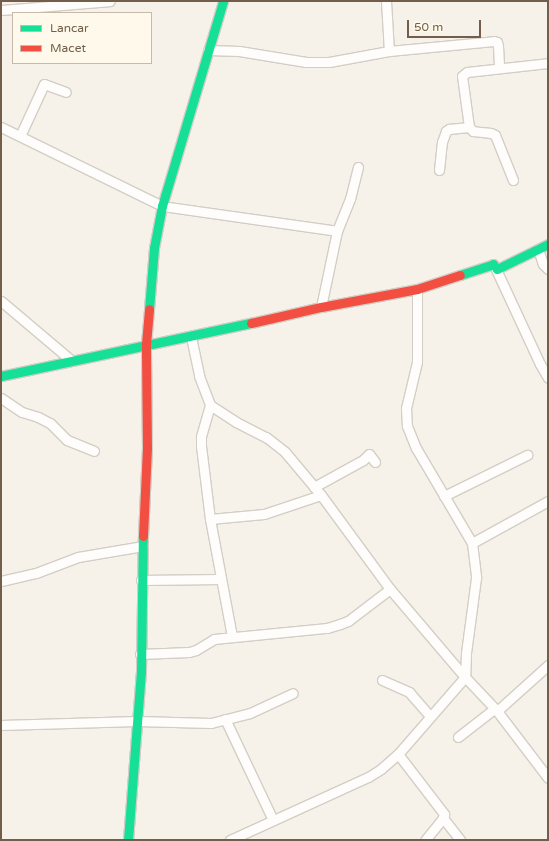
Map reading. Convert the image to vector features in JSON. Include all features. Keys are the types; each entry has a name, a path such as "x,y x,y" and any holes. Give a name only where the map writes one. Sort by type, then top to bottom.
{"street":[{"path":"1,10 110,1"},
{"path":"128,840 141,672 140,654 147,448 146,344 154,248 162,206 223,1"},
{"path":"386,1 389,51"},
{"path":"208,50 239,51 306,62 329,62 389,51 494,41 497,42 498,46 500,68"},
{"path":"513,180 495,135 491,133 473,131 469,127 463,74 466,72 548,63"},
{"path":"20,136 44,84 66,92"},
{"path":"1,127 162,206 337,231"},
{"path":"439,170 442,142 446,131 469,127"},
{"path":"321,307 337,231 350,199 358,167"},
{"path":"494,264 497,269 548,244"},
{"path":"538,249 543,264 548,269"},
{"path":"1,376 146,344 191,337 321,307 417,289 494,264"},
{"path":"494,264 544,363 548,378"},
{"path":"230,840 368,777 381,769 398,754 465,677 466,653 476,578 472,543 416,448 407,426 406,408 417,362 417,289"},
{"path":"1,301 72,361"},
{"path":"191,337 199,376 210,405 201,437 201,446 210,518 220,579 232,637"},
{"path":"1,398 22,412 38,416 50,423 67,440 94,451"},
{"path":"210,405 277,445 321,495 390,589 495,710 548,778"},
{"path":"314,487 363,460 369,454 375,462"},
{"path":"444,496 527,455"},
{"path":"210,518 264,514 321,495"},
{"path":"472,543 548,500"},
{"path":"1,581 36,573 78,557 143,546"},
{"path":"142,580 220,579"},
{"path":"140,654 189,652 196,650 214,639 327,628 348,621 390,589"},
{"path":"458,737 495,710 548,665"},
{"path":"382,680 403,687 430,716"},
{"path":"1,725 137,721 211,723 250,713 292,693"},
{"path":"225,719 273,820"},
{"path":"398,754 443,812 443,818 460,840"},
{"path":"425,840 443,818"}],"traffic: fast":[{"path":"149,309 154,248 162,206 223,1"},
{"path":"460,275 493,264 497,269 548,244"},
{"path":"1,376 251,323"},
{"path":"128,840 141,672 143,536"}],"traffic: jam":[{"path":"251,323 321,307 417,289 460,275"},
{"path":"143,536 147,448 146,344 149,309"}]}
